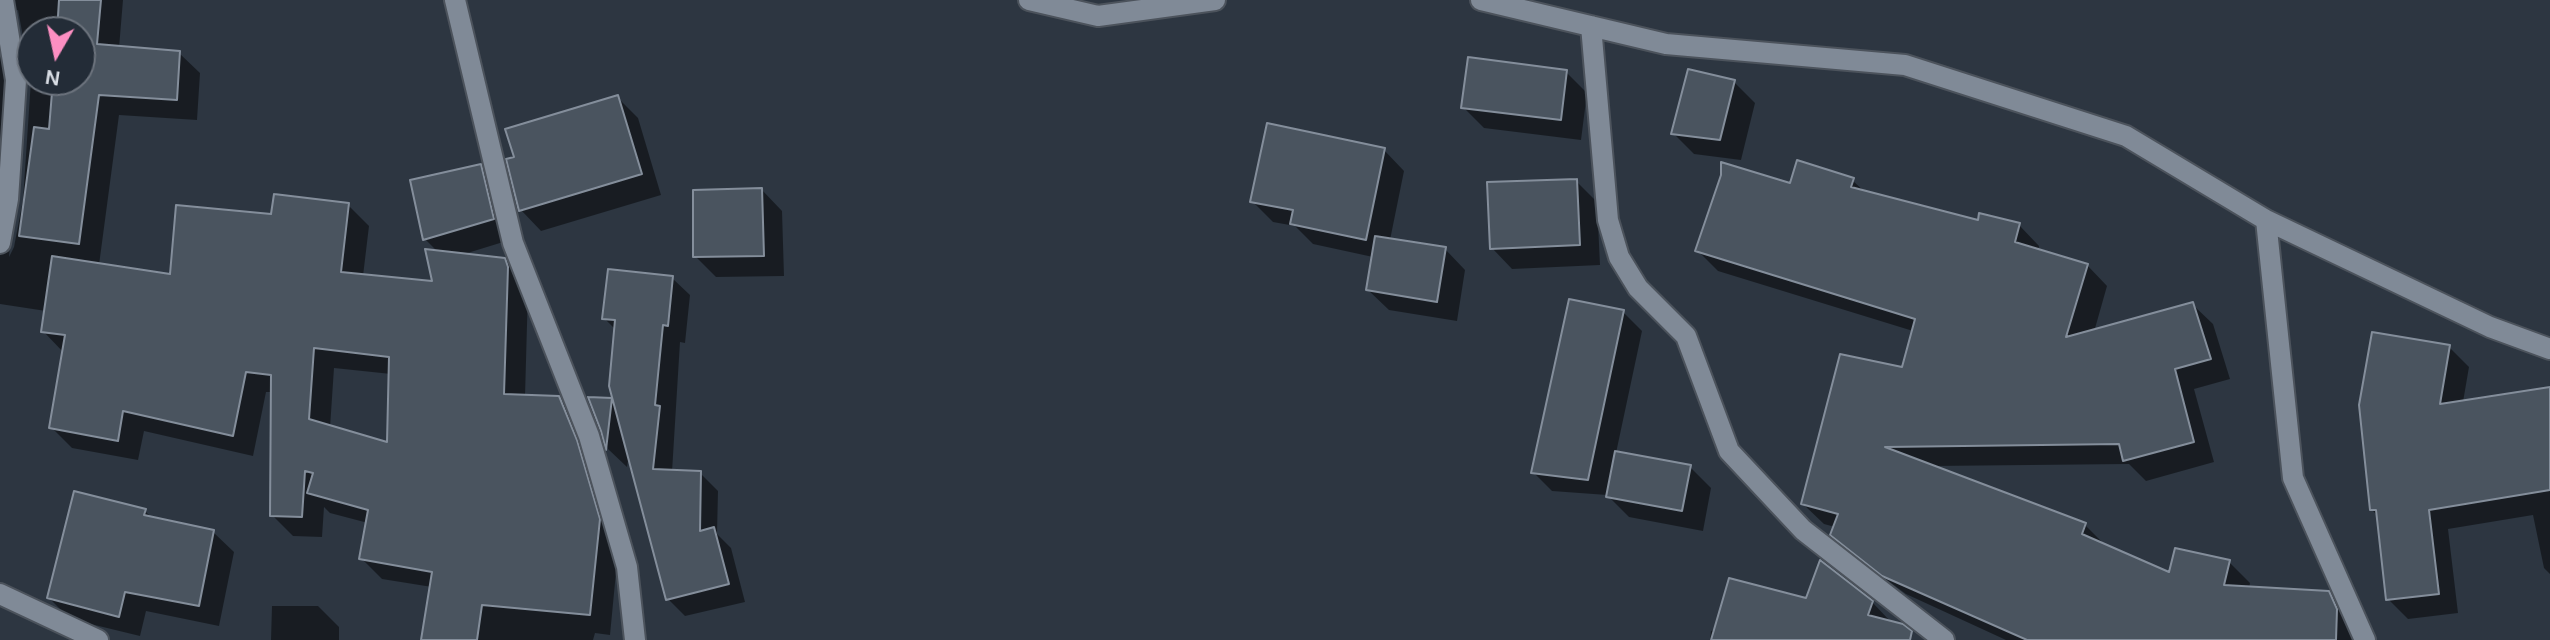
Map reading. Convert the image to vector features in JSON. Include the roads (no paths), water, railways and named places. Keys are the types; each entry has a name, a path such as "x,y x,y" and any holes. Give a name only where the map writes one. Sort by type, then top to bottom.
{"street":[{"path":"0,243 16,80 3,0"},
{"path":"455,0 513,243 589,436 627,567 635,640"},
{"path":"1029,0 1098,16 1215,0"},
{"path":"1481,0 1666,44 1905,65 2126,136 2266,220 2490,327 2550,349"},
{"path":"1591,26 1608,220 1619,257 1638,288 1686,336 1729,451 1803,530 1944,640"},
{"path":"2266,220 2293,478 2365,640"},
{"path":"0,594 98,640"}]}
